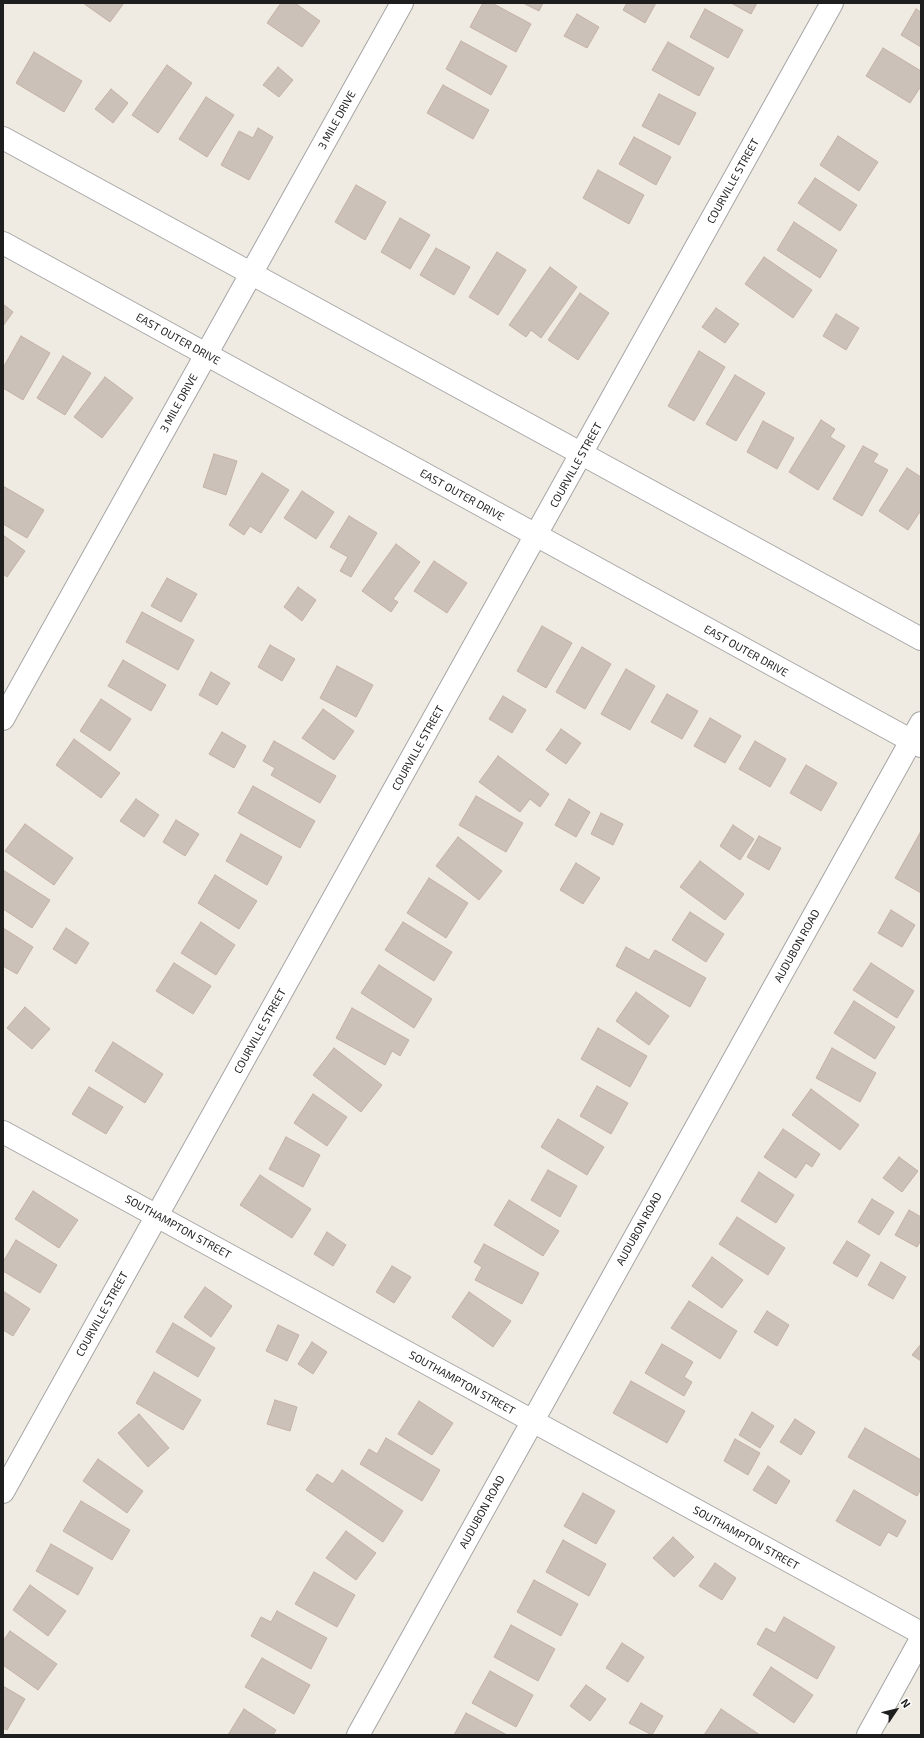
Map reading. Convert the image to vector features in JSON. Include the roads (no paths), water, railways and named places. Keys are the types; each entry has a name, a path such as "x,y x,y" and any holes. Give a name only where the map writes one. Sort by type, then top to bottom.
{"street":[{"name":"3 MILE DRIVE","path":"3,719 402,3"},
{"name":"COURVILLE STREET","path":"3,1492 832,3"},
{"path":"3,138 921,639"},
{"name":"EAST OUTER DRIVE","path":"3,243 536,536 918,737"},
{"name":"AUDUBON ROAD","path":"358,1735 532,1421 918,737"},
{"name":"SOUTHAMPTON STREET","path":"3,1132 921,1633"},
{"path":"868,1735 921,1639"}]}
